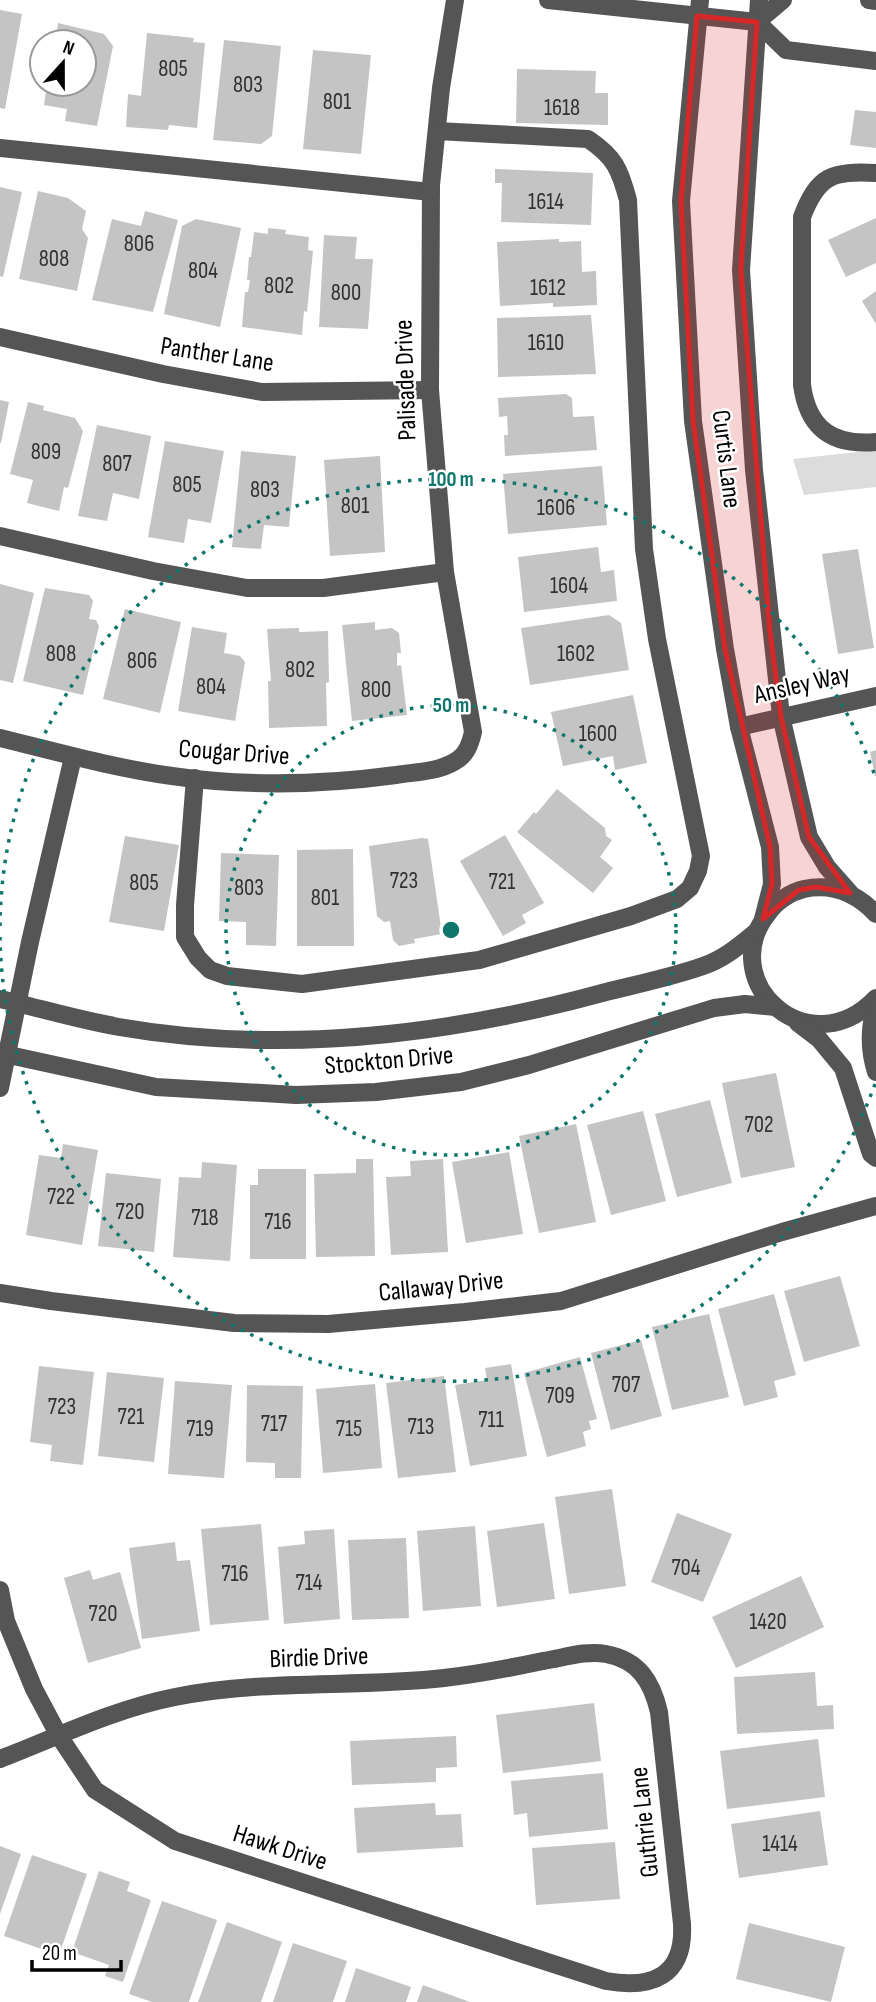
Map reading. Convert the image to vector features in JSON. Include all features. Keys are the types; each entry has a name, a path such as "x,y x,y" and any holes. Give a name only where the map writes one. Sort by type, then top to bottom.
{"street":[{"name":"Palisade Drive","path":"455,0 431,192 430,390 445,572 473,732 471,744 464,754"},
{"path":"548,0 698,8 757,22 786,50 876,61"},
{"name":"Curtis Lane","path":"759,0 741,270 755,483 781,716 809,836 827,867 850,893 865,902 876,914"},
{"path":"757,22 783,0"},
{"path":"869,0 876,1"},
{"name":"Curtis Lane","path":"698,8 681,201 693,421 725,649 739,727 770,847 772,884 753,948 753,964 764,995 783,1012"},
{"path":"195,778 185,937 198,958 211,970 227,976 302,984 479,960 631,916 677,899 690,888 698,871 701,856 657,639 644,549 628,200 620,171 602,148 588,139 437,131"},
{"path":"0,148 431,192"},
{"path":"876,173 846,171 823,181 810,195 802,217 802,385 805,403 812,418 824,431 838,440 855,443 876,442"},
{"name":"Panther Lane","path":"0,337 163,374 262,392 430,390"},
{"path":"0,536 153,571 247,588 323,588 445,572"},
{"name":"Ansley Way","path":"739,727 876,696"},
{"name":"Cougar Drive","path":"0,737 73,757 173,776 275,784 356,780 444,766 456,762 464,754"},
{"path":"0,1088 9,1001 73,757"},
{"name":"Stockton Drive","path":"9,1001 118,1027 185,1035 263,1040 388,1034 494,1018 562,1004 704,966 732,952 783,898 799,890 816,887 850,893"},
{"path":"876,1000 869,1028 876,1072"},
{"name":"Stockton Drive","path":"4,1054 156,1087 296,1095 376,1092 460,1082 529,1065 714,1008 745,1004 783,1012 805,1023 833,1024 855,1016 876,1000"},
{"path":"783,1012 819,1039 844,1068 871,1154 876,1158"},
{"name":"Callaway Drive","path":"0,1293 234,1323 328,1324 465,1312 561,1301 782,1232 876,1206"},
{"name":"Hawk Drive","path":"0,1590 6,1621 34,1689 59,1736 95,1790 174,1841 606,1981 629,1985 645,1984 671,1968"},
{"name":"Birdie Drive","path":"0,1759 115,1713 175,1697 236,1688 443,1678 491,1672 584,1653 606,1653 626,1660 643,1673"},
{"name":"Guthrie Lane","path":"643,1673 654,1691 659,1712 682,1924 683,1939 679,1955 671,1968"}],"highlighted area":[{"path":"697,16 757,22 741,270 770,631 781,716 809,837 850,893 816,887 799,890 763,919 772,884 770,847 725,649 693,421 681,201"}],"shaded area":[{"path":"876,450 876,487 804,495 793,459"}],"building":[{"path":"0,10 22,14 5,109 0,108"},
{"path":"58,23 79,28 57,28"},
{"path":"98,33 104,34 113,46 97,126 65,121 67,109 44,105 45,98 98,98"},
{"path":"147,33 194,38 193,42 205,43 197,128 169,125 168,130 126,127 128,94 141,96"},
{"path":"224,40 281,46 272,136 261,144 213,140"},
{"path":"313,50 371,55 361,154 303,149"},
{"path":"517,69 596,71 595,93 608,93 608,125 516,123"},
{"path":"855,110 876,112 876,148 850,145"},
{"path":"495,169 593,173 591,225 501,222 502,183 495,183"},
{"path":"0,187 22,192 3,277 0,276"},
{"path":"38,191 68,198 86,211 82,229 88,238 77,291 19,279"},
{"path":"145,211 178,220 153,312 92,300 112,219 141,226"},
{"path":"876,218 876,263 846,277 828,240"},
{"path":"196,219 241,228 220,327 164,314 182,226"},
{"path":"268,228 286,230 285,234 309,237 308,250 313,251 302,335 242,327 254,232 268,234"},
{"path":"324,235 357,237 355,259 373,259 368,329 319,327"},
{"path":"559,239 559,242 581,241 582,272 596,271 597,305 553,307 553,303 500,306 497,242"},
{"path":"876,291 876,324 862,301"},
{"path":"591,315 596,374 498,377 497,318"},
{"path":"566,394 572,398 573,417 594,416 597,450 505,456 507,416 499,417 498,398"},
{"path":"0,400 9,402 1,443 0,443"},
{"path":"28,402 44,406 43,410 75,418 83,431 68,488 64,487 59,511 27,503 33,480 10,474"},
{"path":"97,425 151,436 139,499 113,493 107,521 78,516"},
{"path":"165,441 224,451 211,523 188,519 184,543 148,537"},
{"path":"241,451 296,456 289,527 264,525 261,549 232,547"},
{"path":"380,456 385,552 330,556 324,460"},
{"path":"602,466 607,525 508,534 503,474"},
{"path":"598,547 601,572 614,570 617,601 524,612 518,557"},
{"path":"858,549 874,648 838,654 822,554"},
{"path":"0,584 34,593 13,683 0,680"},
{"path":"45,588 89,595 93,601 89,619 96,620 99,626 83,695 23,681"},
{"path":"125,609 181,622 160,713 103,699"},
{"path":"609,615 621,623 629,670 530,685 521,628"},
{"path":"375,622 375,630 392,628 399,633 401,653 397,653 397,666 401,665 407,715 352,721 342,625"},
{"path":"192,627 227,633 224,653 240,656 245,662 235,721 178,711"},
{"path":"299,628 299,632 328,631 327,726 269,728 268,681 271,681 267,629"},
{"path":"633,695 647,763 615,770 613,756 563,766 551,712"},
{"path":"876,750 876,776 875,776 870,752"},
{"path":"557,789 605,828 606,836 612,840 600,857 613,868 593,893 517,832"},
{"path":"505,835 544,903 522,915 526,923 503,936 460,861"},
{"path":"125,836 179,845 164,931 109,922"},
{"path":"428,839 442,934 414,939 415,943 399,946 393,940 390,921 384,922 377,916 369,846"},
{"path":"353,849 354,946 297,946 297,850"},
{"path":"221,853 279,855 276,946 246,945 246,922 219,921"},
{"path":"776,1073 795,1167 741,1178 722,1083"},
{"path":"710,1100 732,1183 677,1197 655,1114"},
{"path":"643,1111 666,1201 611,1215 587,1125"},
{"path":"576,1124 596,1222 539,1233 519,1136"},
{"path":"63,1144 98,1150 82,1245 26,1235 39,1155 61,1158"},
{"path":"509,1152 523,1234 466,1243 452,1162"},
{"path":"356,1159 373,1159 375,1256 316,1257 314,1174 356,1173"},
{"path":"443,1159 448,1252 391,1255 386,1177 411,1176 410,1161"},
{"path":"202,1162 237,1165 230,1261 173,1257 179,1177 201,1178"},
{"path":"258,1169 306,1169 306,1259 250,1259 250,1185 258,1185"},
{"path":"106,1173 161,1179 154,1252 98,1246"},
{"path":"840,1276 860,1346 804,1362 784,1291"},
{"path":"774,1294 796,1375 774,1381 778,1397 744,1406 718,1309"},
{"path":"709,1314 729,1397 672,1410 652,1327"},
{"path":"641,1340 662,1416 611,1430 591,1353"},
{"path":"580,1357 597,1419 589,1421 591,1429 583,1432 586,1446 547,1457 524,1373"},
{"path":"511,1364 527,1456 470,1466 455,1385 487,1380 485,1368"},
{"path":"39,1366 94,1372 83,1465 50,1461 52,1445 30,1442"},
{"path":"107,1372 164,1378 154,1462 98,1456"},
{"path":"444,1376 456,1472 398,1478 386,1383"},
{"path":"175,1381 232,1385 224,1478 168,1474"},
{"path":"375,1384 382,1468 323,1473 316,1389"},
{"path":"247,1385 303,1386 301,1478 275,1478 275,1463 246,1462"},
{"path":"612,1489 626,1586 569,1594 555,1497"},
{"path":"677,1513 732,1534 703,1602 651,1582"},
{"path":"544,1523 555,1599 497,1607 487,1531"},
{"path":"261,1524 269,1620 210,1625 201,1529"},
{"path":"475,1526 481,1606 423,1611 417,1531"},
{"path":"334,1529 340,1619 284,1624 278,1547 305,1544 304,1531"},
{"path":"406,1538 409,1618 352,1620 348,1540"},
{"path":"175,1542 177,1561 190,1560 200,1631 142,1639 129,1548"},
{"path":"90,1570 93,1580 120,1572 141,1648 88,1663 64,1578"},
{"path":"801,1576 824,1627 736,1668 712,1617"},
{"path":"815,1672 817,1706 833,1705 834,1729 737,1734 734,1677"},
{"path":"594,1703 601,1761 503,1773 496,1715"},
{"path":"456,1736 457,1767 436,1768 436,1782 352,1785 350,1741"},
{"path":"818,1739 825,1797 727,1809 720,1751"},
{"path":"603,1773 608,1829 529,1837 527,1813 514,1815 511,1781"},
{"path":"435,1803 436,1815 461,1814 463,1847 357,1853 354,1808"},
{"path":"820,1811 828,1865 739,1878 731,1824"},
{"path":"615,1842 620,1899 536,1905 532,1848"},
{"path":"0,1846 21,1854 0,1914"},
{"path":"32,1855 87,1874 59,1955 4,1936"},
{"path":"99,1871 130,1882 127,1891 151,1900 123,1982 105,1976 109,1965 72,1952"},
{"path":"162,1901 217,1920 189,2002 152,2002 129,1994"},
{"path":"227,1922 282,1942 261,2002 198,2002"},
{"path":"749,1923 845,1947 831,2002 736,1979"},
{"path":"293,1943 347,1961 333,2002 273,2002"},
{"path":"356,1968 411,1987 406,2002 345,2002"},
{"path":"423,1985 470,2002 417,2002"}]}
